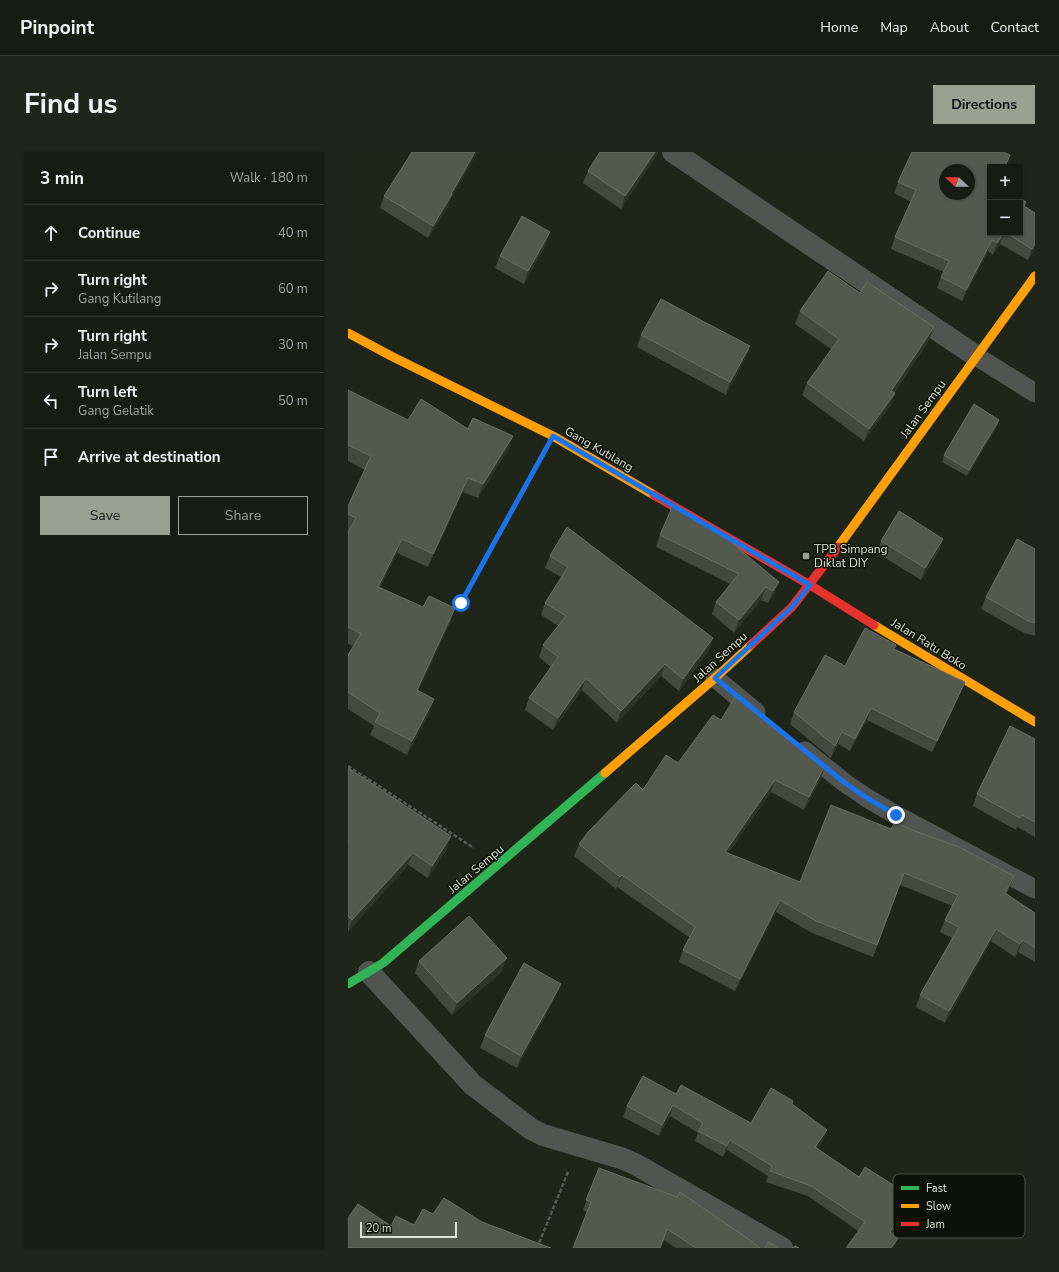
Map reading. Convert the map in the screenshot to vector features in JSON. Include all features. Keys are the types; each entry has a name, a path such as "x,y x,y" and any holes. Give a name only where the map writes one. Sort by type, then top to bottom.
{"main road":[{"name":"Jalan Sempu","path":"348,984 383,963 500,865 715,678 792,607 810,585 1035,276"},
{"name":"Gang Kutilang","path":"348,333 391,356 553,436 810,585"},
{"name":"Jalan Ratu Boko","path":"810,585 1035,722"}],"street":[{"path":"673,152 976,356"},
{"path":"369,972 473,1085 531,1129 543,1135 621,1158 635,1164 782,1248"}],"lane":[{"path":"976,356 1035,393"},
{"path":"715,678 771,723"},
{"path":"789,738 845,783 867,798 1035,889"}],"path":[{"path":"461,603 553,436"},
{"path":"348,766 500,865"},
{"path":"537,1248 579,1146"}],"building":[{"path":"412,152 475,152 433,226 384,196"},
{"path":"600,152 655,152 625,196 588,171"},
{"path":"912,152 1003,152 1010,155 1006,164 987,164 987,236 1002,236 997,243 992,240 966,290 941,277 949,261 895,237 916,190 898,182"},
{"path":"1023,200 1026,202 1024,206 1035,213 1035,244 1032,249 1011,236 1023,236"},
{"path":"522,216 550,232 528,271 500,256"},
{"path":"828,271 860,293 867,282 934,327 891,391 895,393 869,429 807,383 839,339 800,311"},
{"path":"661,299 750,346 730,382 641,335"},
{"path":"348,390 408,420 421,399 468,429 473,418 513,436 483,484 468,478 433,554 402,539 378,587 423,607 429,596 455,608 417,690 434,699 412,741 375,722 380,713 348,692 348,655 361,634 348,627 348,532 356,518 348,514 348,506 371,456 348,445"},
{"path":"974,404 999,420 969,470 944,455"},
{"path":"673,505 733,540 732,543 779,582 773,591 766,587 739,620 716,602 739,574 660,535"},
{"path":"899,511 943,539 925,568 881,541"},
{"path":"567,527 713,638 683,679 665,664 621,711 586,678 558,718 529,698 558,657 543,645 566,616 545,603 568,567 550,556"},
{"path":"1017,539 1035,549 1035,623 1028,621 986,597"},
{"path":"865,628 896,645 894,649 965,682 937,741 871,708 855,739 842,732 835,746 794,712 825,655 845,666"},
{"path":"737,694 825,765 809,797 775,780 725,852 800,882 831,805 891,829 895,822 912,830 959,847 1014,876 1005,893 1035,913 1035,948 1023,940 1020,944 996,929 949,1011 920,995 959,927 945,920 958,895 904,873 877,945 816,921 780,900 740,979 683,950 695,927 622,875 620,877 579,844 589,831 636,783 643,790 666,755 678,763 713,715 721,720"},
{"path":"1010,726 1035,739 1035,822 1022,815 1020,818 977,794"},
{"path":"348,768 451,836 432,866 413,853 352,920 348,916"},
{"path":"469,916 507,958 457,1003 419,961"},
{"path":"524,963 561,984 521,1056 485,1035"},
{"path":"643,1076 676,1094 681,1085 751,1123 771,1088 793,1101 792,1104 827,1130 815,1147 859,1177 865,1167 893,1185 893,1227 890,1232 893,1234 893,1238 898,1238 891,1248 846,1248 865,1222 811,1186 770,1171 772,1166 730,1140 727,1146 698,1131 703,1123 673,1105 662,1125 627,1106"},
{"path":"599,1168 677,1197 680,1192 760,1248 696,1248 667,1229 660,1248 573,1248 591,1202 586,1200"},
{"path":"444,1198 482,1222 551,1248 348,1248 348,1218 358,1204 391,1226 396,1216 414,1225 423,1209 433,1214"},
{"path":"768,1242 779,1248 765,1248"}],"traffic: fast":[{"path":"348,984 383,963 605,773"}],"traffic: slow":[{"path":"838,547 1035,276"},
{"path":"348,333 391,356 553,436 654,495"},
{"path":"874,625 1035,722"},
{"path":"605,773 751,645"}],"traffic: jam":[{"path":"654,495 810,585 874,625"},
{"path":"751,645 792,607 838,547"}],"place":[{"name":"TPB Simpang Diklat DIY","path":"806,556"}],"route":[{"path":"461,603 553,436 810,585 792,607 715,678 845,783 896,815"}]}
